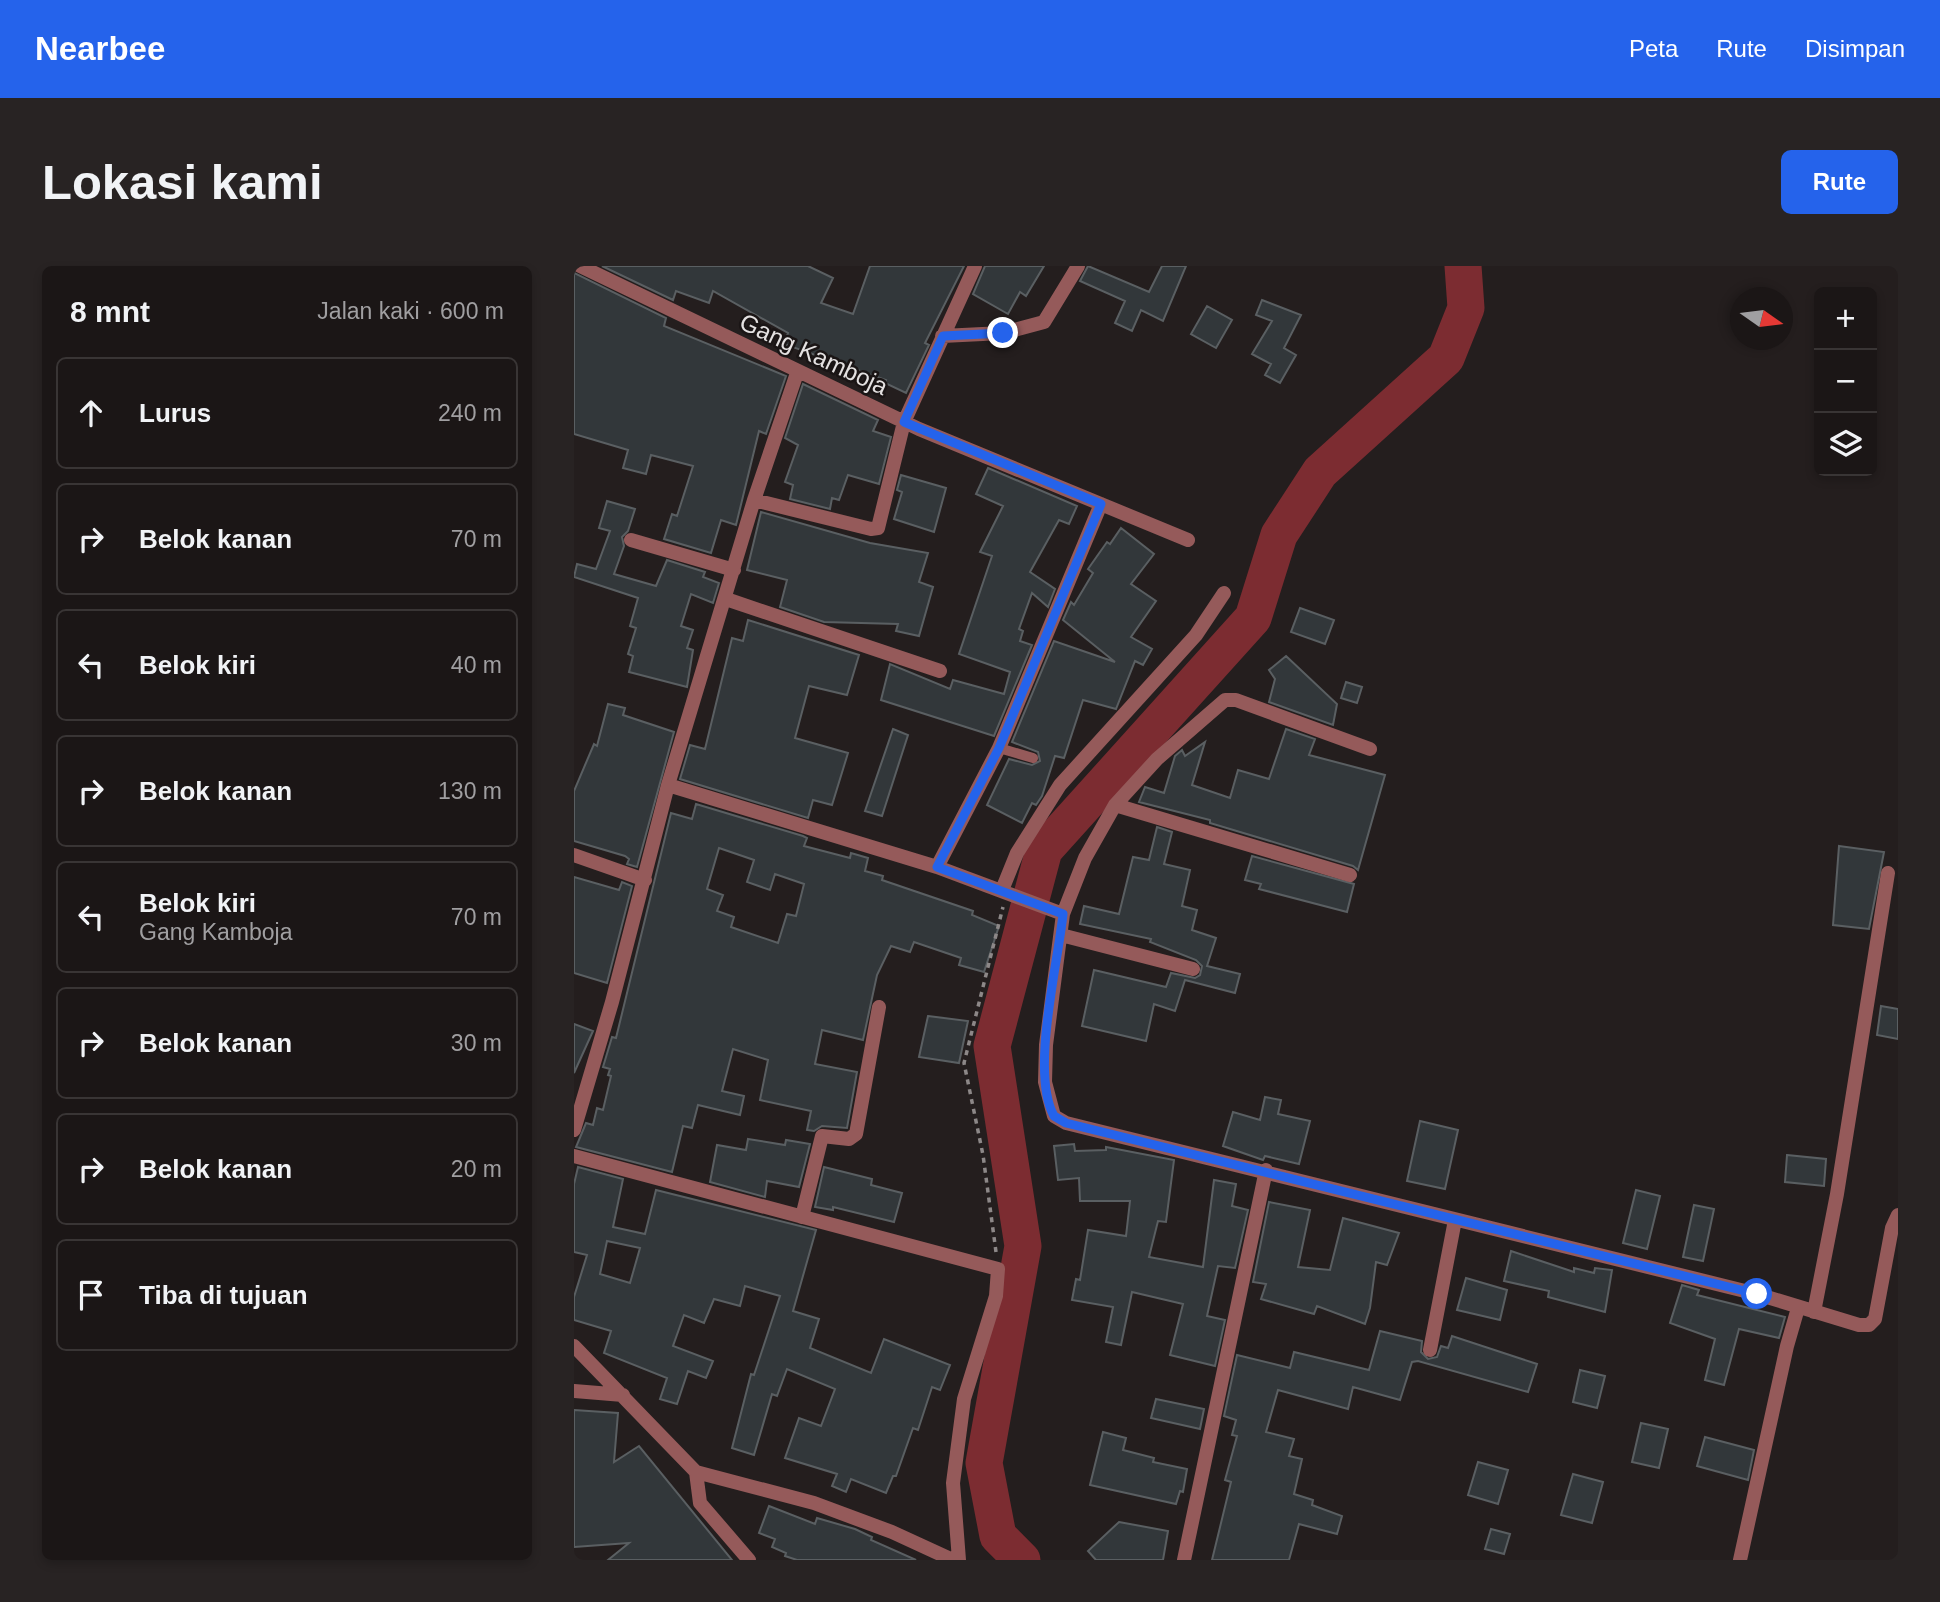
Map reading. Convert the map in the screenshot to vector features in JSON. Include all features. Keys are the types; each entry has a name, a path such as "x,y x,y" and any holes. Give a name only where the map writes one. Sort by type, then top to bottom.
{"street":[{"name":"Gang Kamboja","path":"580,266 797,373 904,422 1188,540"},
{"path":"754,500 876,529 904,422 975,266"},
{"path":"943,336 1003,333 1044,322 1078,266"},
{"path":"574,1130 645,880 668,785 754,500 797,373"},
{"path":"937,867 999,748 1101,504"},
{"path":"631,540 734,570"},
{"path":"1007,892 1017,853 1059,785 1196,635 1224,593"},
{"path":"726,599 940,671"},
{"path":"1370,749 1236,700 1225,700 1157,759 1115,805 1085,858 1059,913 1061,935 1046,1045 1045,1083 1054,1116 1066,1123 1266,1170 1859,1325 1872,1322 1892,1228 1898,1215"},
{"path":"668,785 937,867 1059,913"},
{"path":"1115,805 1350,875"},
{"path":"574,855 645,880"},
{"path":"1814,1312 1837,1194 1888,873"},
{"path":"1061,935 1193,969"},
{"path":"802,1217 822,1136 849,1139 856,1134 879,1007"},
{"path":"574,1156 998,1269 993,1308 978,1346 964,1399 953,1483 959,1560"},
{"path":"1184,1560 1266,1170"},
{"path":"1430,1350 1455,1220"},
{"path":"1740,1560 1798,1307"},
{"path":"574,1346 696,1472 814,1503 892,1532 953,1560"},
{"path":"574,1391 623,1395"},
{"path":"696,1472 700,1503 749,1560"}],"lane":[{"path":"999,748 1033,758"}],"path":[{"path":"998,1269 983,1155 964,1063 1007,892"}],"building":[{"path":"602,266 808,266 833,278 821,303 853,314 870,266 964,266 925,343 929,345 906,393 885,383 886,380 784,344 788,333 713,291 709,303 676,291 673,300"},
{"path":"985,266 1044,266 1026,296 1020,292 1008,314 973,294"},
{"path":"1088,266 1149,292 1162,266 1186,266 1163,321 1141,310 1132,331 1115,323 1125,301 1080,281"},
{"path":"574,273 666,318 664,326 786,376 766,434 759,431 736,525 721,520 711,553 664,539 672,514 677,516 693,466 651,455 646,474 623,468 628,450 574,434"},
{"path":"1262,300 1301,315 1284,348 1296,355 1280,383 1265,375 1271,364 1252,354 1272,321 1256,315"},
{"path":"1207,306 1232,320 1216,348 1191,334"},
{"path":"803,384 878,420 873,431 891,437 879,484 848,475 839,500 832,498 830,509 790,499 793,485 785,482 798,445 785,438"},
{"path":"988,468 1077,506 1069,524 1059,520 1030,572 1055,589 1048,607 1032,593 1019,629 1023,631 1020,641 1032,645 994,736 881,700 890,664 950,689 953,680 1004,694 1010,672 959,654 992,556 980,552 1003,506 976,494"},
{"path":"901,475 946,488 934,532 894,519 902,492 897,490"},
{"path":"607,501 635,509 628,531 622,537 624,546 614,574 656,586 667,560 705,572 703,577 719,583 713,603 691,594 681,626 693,630 687,648 693,650 687,687 629,672 633,656 628,654 636,628 630,626 638,598 574,577 577,564 596,569 610,531 599,528"},
{"path":"761,512 870,543 928,553 919,582 933,587 919,636 896,631 898,624 824,622 780,607 787,580 747,570"},
{"path":"1121,528 1154,554 1131,584 1156,601 1131,637 1152,649 1143,665 1135,661 1116,709 1083,700 1064,758 1055,756 1042,796 1036,805 1032,803 1022,823 987,805 1009,759 1032,765 1040,761 1038,752 1012,742 1054,641 1115,662 1063,620 1071,602 1074,605 1093,573 1088,569 1107,542 1110,544"},
{"path":"1300,608 1334,620 1325,644 1291,632"},
{"path":"748,620 859,655 847,695 809,686 795,738 848,753 832,805 813,800 808,818 680,779 690,745 705,749 732,638 743,641"},
{"path":"1286,656 1337,704 1333,725 1269,702 1275,679 1269,670"},
{"path":"1346,682 1362,687 1357,703 1341,698"},
{"path":"608,704 625,708 623,715 674,732 637,867 627,864 629,859 625,856 574,841 574,791 594,744 597,746"},
{"path":"893,729 908,735 882,816 865,811"},
{"path":"1286,729 1315,739 1309,755 1385,775 1358,870 1353,866 1210,823 1210,820 1139,802 1145,787 1164,793 1175,756 1182,750 1185,756 1205,742 1192,785 1230,798 1238,770 1269,779"},
{"path":"696,804 803,836 807,838 804,846 850,858 851,853 868,858 865,871 883,876 882,880 973,911 972,915 999,926 984,972 959,965 961,958 914,942 910,952 891,946 877,975 863,1040 822,1030 815,1064 857,1072 847,1128 822,1126 814,1131 807,1130 811,1111 760,1100 768,1060 733,1049 722,1091 744,1096 740,1115 698,1105 692,1128 683,1126 672,1172 576,1147 586,1123 593,1125 597,1108 603,1110 611,1076 608,1075 610,1069 603,1067 612,1037 616,1038 671,813 692,819","holes":["719,848 754,860 747,882 770,890 775,874 804,884 796,916 787,914 778,943 731,927 734,917 717,911 723,895 707,889"]},
{"path":"1157,827 1172,832 1164,864 1190,870 1182,906 1197,910 1192,930 1216,938 1207,966 1240,974 1235,993 1185,980 1175,1011 1154,1004 1146,1041 1082,1026 1094,970 1166,987 1171,973 1195,978 1200,975 1202,966 1196,960 1150,942 1151,939 1080,924 1084,906 1119,914 1133,857 1149,860"},
{"path":"1839,846 1884,852 1869,929 1833,925"},
{"path":"1252,856 1354,884 1347,912 1259,889 1261,884 1245,880"},
{"path":"574,877 619,890 622,882 632,886 607,983 574,973"},
{"path":"1881,1006 1898,1009 1898,1039 1877,1035"},
{"path":"928,1016 968,1021 959,1063 919,1057"},
{"path":"574,1024 593,1031 574,1073"},
{"path":"1265,1097 1281,1100 1278,1114 1310,1121 1299,1164 1265,1156 1263,1160 1223,1146 1233,1112 1260,1120"},
{"path":"1420,1121 1458,1130 1445,1189 1407,1181"},
{"path":"748,1139 785,1145 786,1140 810,1144 799,1187 767,1181 765,1197 710,1182 717,1145 746,1150"},
{"path":"1074,1144 1075,1151 1106,1150 1106,1147 1174,1160 1166,1222 1158,1221 1149,1257 1203,1267 1214,1180 1236,1184 1232,1206 1248,1210 1235,1268 1218,1266 1207,1316 1225,1320 1215,1366 1170,1355 1183,1304 1132,1292 1121,1345 1106,1342 1113,1307 1072,1300 1076,1279 1080,1280 1088,1230 1126,1236 1130,1201 1080,1201 1079,1178 1058,1180 1054,1146"},
{"path":"1787,1155 1826,1159 1824,1186 1785,1182"},
{"path":"578,1167 623,1179 613,1227 645,1234 656,1190 816,1230 793,1311 819,1319 810,1348 871,1373 884,1339 950,1365 940,1390 932,1387 918,1430 913,1428 896,1476 893,1476 886,1493 851,1479 846,1492 832,1486 837,1474 785,1458 799,1418 821,1426 835,1389 787,1369 777,1396 772,1394 754,1455 732,1448 751,1374 754,1375 780,1296 745,1286 740,1306 714,1299 704,1323 684,1315 673,1346 713,1361 706,1378 688,1371 677,1404 660,1399 667,1378 604,1353 611,1331 574,1320 574,1297 587,1255 574,1252 574,1184","holes":["607,1241 640,1248 630,1283 600,1274"]},
{"path":"824,1167 872,1179 871,1185 902,1193 894,1222 833,1207 833,1210 815,1207"},
{"path":"1636,1190 1660,1196 1647,1249 1623,1243"},
{"path":"1269,1202 1310,1210 1298,1267 1330,1270 1343,1218 1399,1233 1387,1265 1376,1262 1370,1308 1365,1324 1317,1306 1314,1314 1261,1299 1266,1284 1253,1282"},
{"path":"1694,1205 1714,1209 1703,1261 1683,1257"},
{"path":"1511,1251 1574,1272 1574,1268 1594,1273 1595,1268 1612,1270 1605,1312 1548,1297 1549,1291 1504,1281"},
{"path":"1466,1278 1507,1290 1500,1320 1457,1310"},
{"path":"1682,1285 1699,1290 1697,1295 1785,1317 1779,1338 1739,1329 1724,1385 1705,1380 1715,1339 1670,1323"},
{"path":"1380,1331 1422,1341 1421,1352 1428,1359 1437,1357 1441,1346 1448,1348 1452,1336 1537,1364 1528,1392 1418,1361 1412,1362 1400,1400 1353,1387 1348,1409 1278,1390 1266,1432 1294,1439 1289,1456 1302,1459 1294,1494 1313,1500 1312,1505 1342,1516 1337,1534 1299,1524 1289,1560 1212,1560 1231,1482 1225,1480 1237,1436 1232,1435 1236,1420 1224,1416 1237,1355 1290,1368 1294,1352 1369,1370"},
{"path":"1580,1370 1605,1376 1597,1408 1573,1402"},
{"path":"1156,1399 1204,1409 1200,1429 1151,1418"},
{"path":"574,1410 618,1413 614,1462 639,1446 732,1560 608,1560 629,1543 574,1547"},
{"path":"1641,1423 1668,1429 1659,1468 1632,1462"},
{"path":"1103,1432 1126,1438 1123,1450 1154,1458 1153,1462 1187,1469 1183,1492 1180,1491 1176,1504 1090,1485"},
{"path":"1705,1437 1754,1450 1748,1480 1697,1466"},
{"path":"1478,1462 1508,1470 1498,1504 1468,1495"},
{"path":"1573,1474 1603,1482 1592,1523 1561,1515"},
{"path":"769,1506 815,1524 817,1518 855,1529 872,1537 871,1540 916,1560 797,1560 785,1556 786,1553 772,1547 775,1539 759,1533"},
{"path":"1119,1522 1168,1531 1163,1560 1096,1560 1088,1551"},
{"path":"1491,1529 1510,1534 1504,1554 1485,1549"}],"waterway":[{"path":"1022,1560 998,1536 984,1463 1023,1246 992,1046 1044,850 1253,618 1279,535 1320,472 1446,358 1466,308 1463,266"}],"route":[{"path":"1003,333 943,336 904,422 1101,504 999,748 937,867 1063,914 1046,1045 1045,1083 1054,1116 1066,1123 1266,1170 1455,1220 1757,1294"}]}
